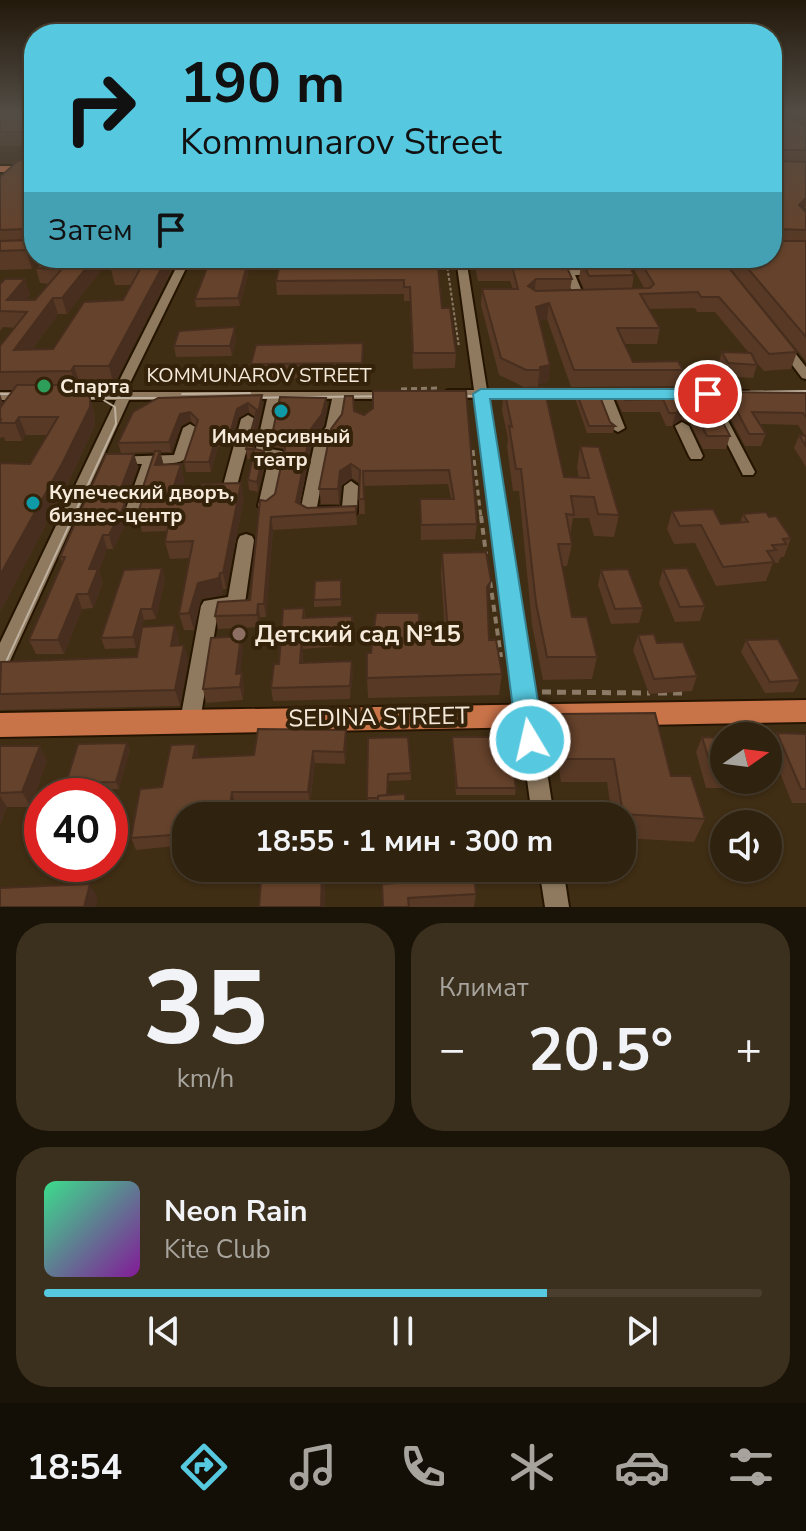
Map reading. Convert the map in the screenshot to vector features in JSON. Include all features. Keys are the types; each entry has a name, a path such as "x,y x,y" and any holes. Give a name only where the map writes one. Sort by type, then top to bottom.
{"main road":[{"path":"0,170 21,170"},
{"name":"SEDINA STREET","path":"0,725 190,721 524,703 806,711"}],"street":[{"path":"8,182 24,167"},
{"path":"0,663 124,396 123,385 181,268"},
{"path":"462,268 541,802"},
{"path":"580,300 569,272 612,272"},
{"path":"565,300 595,299"},
{"path":"779,340 806,375"},
{"path":"667,394 764,393"},
{"name":"KOMMUNAROV STREET","path":"0,396 124,396 251,406 274,395 411,394"},
{"path":"426,394 652,394"},
{"path":"605,394 618,428"},
{"path":"708,394 748,472"},
{"path":"266,506 277,454 262,453 274,395"},
{"path":"339,395 333,428 322,441 308,512 349,512 351,486"},
{"path":"364,411 365,395"},
{"path":"8,410 18,396"},
{"path":"228,493 251,406"},
{"path":"682,426 696,456"},
{"path":"95,461 179,459 190,428"},
{"path":"151,460 133,511 161,510"},
{"path":"190,721 210,606 236,603 246,540"},
{"path":"553,882 557,907"}],"path":[{"path":"447,268 461,359"},
{"path":"524,703 696,693"}],"building":[{"path":"19,160 24,160 24,229 0,230 0,177"},
{"path":"782,161 806,162 806,198 799,205 806,212 806,230 782,229"},
{"path":"24,240 24,250 0,251 0,241"},
{"path":"782,241 806,241 806,337 747,268 782,268"},
{"path":"36,268 86,268 62,298 53,298 14,350 53,349 84,302 123,300 140,269 112,268 162,268 109,366 74,366 71,371 0,372 0,346 27,312 0,311 0,284 5,279 25,279 7,300 35,300 62,269"},
{"path":"207,268 246,268 238,298 195,299"},
{"path":"279,268 438,268 442,308 450,308 456,353 413,353 410,287 404,287 404,280 276,281"},
{"path":"513,268 567,268 572,279 536,279 528,286 536,291 650,288 654,284 644,268 729,268 797,352 769,354 719,297 701,297 698,292 640,294 660,328 617,328 633,362 678,361 683,370 574,370 549,303 536,307 550,365 540,367 540,370 526,370 501,358 482,289 518,289"},
{"path":"585,268 630,268 634,275 589,276"},
{"path":"235,327 230,346 174,346 179,331"},
{"path":"363,343 362,363 251,364 256,345"},
{"path":"722,352 751,353 757,365 728,363"},
{"path":"17,385 64,385 83,391 90,398 90,407 0,575 0,463 30,464 58,417 19,417 15,423 0,423 0,408"},
{"path":"544,387 564,477 589,478 580,446 599,447 619,515 598,514 594,497 571,496 574,515 566,514 572,544 558,544 572,617 587,617 597,657 547,657 536,603 521,469 516,469 504,389"},
{"path":"620,388 690,388 693,392 707,392 730,436 707,436 694,411 684,407 676,413 669,413 663,399 625,400"},
{"path":"373,391 466,391 477,524 421,525 420,499 454,499 449,470 363,471 364,499 359,499 360,470 351,464 340,471 338,489 319,489 331,429 342,414 345,396 353,396 354,411 364,415 373,408"},
{"path":"727,392 806,393 806,417 803,413 752,412 766,434 749,434"},
{"path":"577,394 599,394 610,422 615,426 589,426"},
{"path":"262,395 251,443 255,449 264,451 257,482 248,480 254,449 246,449 257,410 248,403 237,409 229,437 216,437 209,462 184,462 198,420 190,412 180,414 169,442 118,443 133,412 158,398"},
{"path":"280,397 326,398 322,414 311,429 296,502 307,508 356,506 356,512 271,517 264,604 258,604 257,615 215,616 218,602 250,600 260,500 266,501 275,494 286,443 281,436 272,435"},
{"path":"155,451 160,451 155,465 181,464 169,501 196,500 201,484 241,483 223,573 219,578 198,583 189,613 179,614 193,541 165,542 170,515 137,515 142,501 162,501 168,494 162,487 143,487"},
{"path":"106,454 134,454 118,496 125,504 109,535 103,535 89,569 98,569 88,594 77,594 58,640 29,640 65,557 60,557"},
{"path":"713,509 721,524 748,522 743,514 766,512 769,517 776,516 791,538 783,539 786,544 772,545 776,550 767,551 774,562 723,567 701,525 680,526 672,511"},
{"path":"486,552 491,581 487,587 489,640 496,640 502,674 367,678 367,653 371,653 376,613 419,613 419,635 448,634 442,553"},
{"path":"162,568 152,609 141,609 133,637 101,638 124,570"},
{"path":"687,568 705,606 680,607 663,569"},
{"path":"628,569 643,608 615,609 601,570"},
{"path":"341,580 341,599 314,600 315,581"},
{"path":"304,608 303,618 352,616 352,633 302,636 300,663 352,661 350,686 271,688 274,664 279,664 283,609"},
{"path":"175,625 171,646 184,645 175,690 0,694 1,662 137,657 142,627"},
{"path":"654,634 657,643 683,642 697,676 654,679 638,635"},
{"path":"241,636 236,674 242,673 240,687 203,689 211,638"},
{"path":"778,639 800,680 770,682 746,640"},
{"path":"655,713 671,776 691,776 705,819 636,815 636,802 621,802 614,759 567,759 560,714"},
{"path":"258,729 346,730 344,752 313,751 308,792 232,792 231,802 172,802 172,835 131,838 140,789 162,787 171,745 196,744 193,758 254,755"},
{"path":"782,733 806,734 806,789 801,789 782,745"},
{"path":"408,737 411,773 388,774 387,795 367,798 368,738"},
{"path":"452,737 508,737 516,788 457,788"},
{"path":"702,737 710,737 710,763"},
{"path":"127,743 117,778 68,778 78,744"},
{"path":"0,746 40,746 27,778 24,778 22,792 0,793"},
{"path":"405,794 405,802 378,802 378,796"},
{"path":"261,882 322,882 321,907 259,907"},
{"path":"475,882 476,894 408,898 409,907 383,907 382,884"},
{"path":"90,884 84,907 0,907 0,888"}],"tram line":[{"path":"738,392 806,391"},
{"path":"182,394 250,393"},
{"path":"0,394 34,394"},
{"path":"688,396 748,395"},
{"path":"240,398 396,396"},
{"path":"444,396 640,396"},
{"path":"68,398 100,398"},
{"path":"0,675 116,424 115,407 100,398"},
{"path":"100,398 192,398"}],"place":[{"name":"Спарта","path":"44,386"},
{"name":"Иммерсивный театр","path":"281,411"},
{"name":"Купеческий дворъ, бизнес-центр","path":"33,503"},
{"name":"Детский сад №15","path":"239,634"}],"route":[{"path":"530,740 481,394 708,394"}]}
